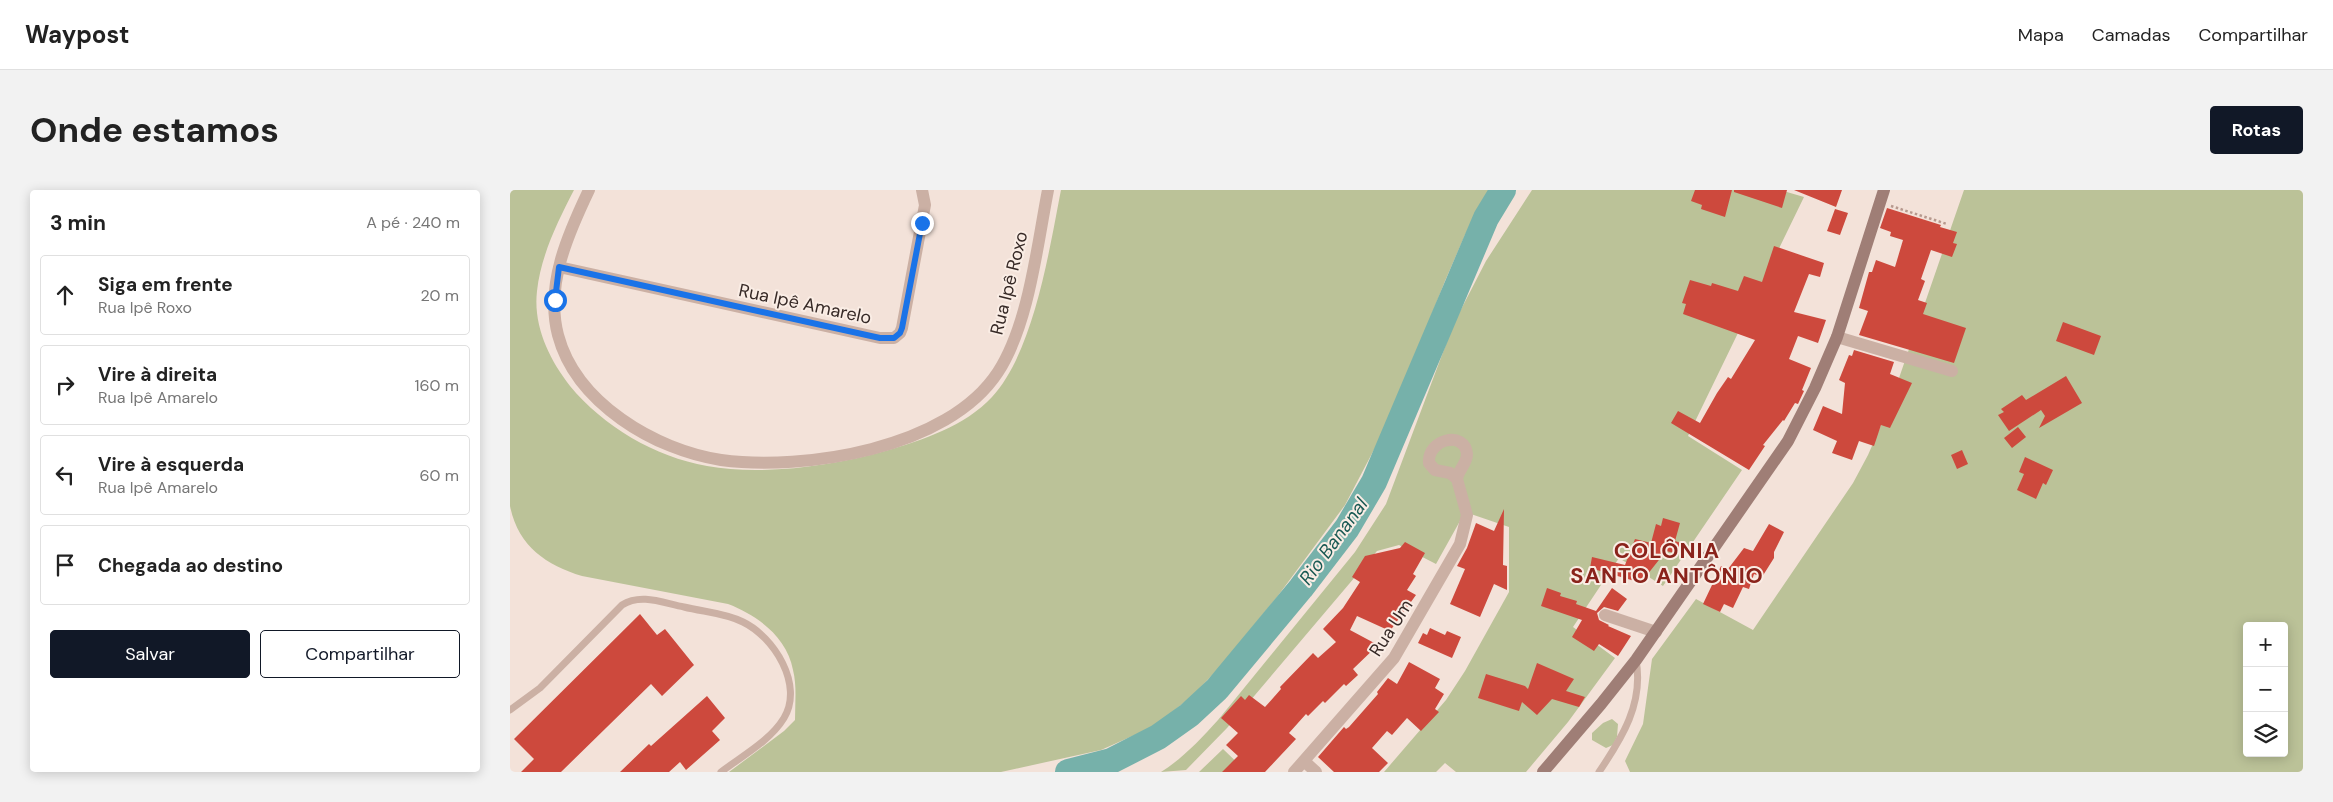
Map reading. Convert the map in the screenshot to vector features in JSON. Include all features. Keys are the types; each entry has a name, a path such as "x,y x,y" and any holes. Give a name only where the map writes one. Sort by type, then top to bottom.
{"main road":[{"path":"1543,772 1636,660 1788,441 1815,388 1837,336 1884,190"}],"street":[{"name":"Rua Ipê Roxo","path":"588,190 565,243 555,288 555,313 558,335 569,361 582,383 600,403 624,422 686,451 719,460 781,463 823,459 882,447 921,432 962,408 988,385 998,373 1013,342 1032,276 1048,190"},
{"name":"Rua Ipê Amarelo","path":"559,267 880,338 894,338 900,333 902,328 925,205 922,190"},
{"path":"1837,336 1952,370"},
{"name":"Rua Um","path":"1294,772 1394,658 1460,544 1467,516 1457,479"},
{"path":"1605,615 1656,632"},
{"path":"1304,761 1316,772"}],"lane":[{"path":"510,710 540,688 622,605 630,600 649,599 732,617 757,631 773,648 785,669 790,685 790,701 785,716 775,731 720,772"},
{"path":"1599,772 1621,741 1638,694 1636,660"}],"path":[{"path":"1880,202 1946,224"}],"green space":[{"path":"510,190 574,190 546,251 539,278 536,304 540,329 549,353 562,376 583,401 614,427 631,438 668,455 688,462 728,469 773,470 843,461 914,442 956,424 992,397 1007,377 1019,354 1029,327 1045,270 1061,190 1490,190 1465,235 1390,419 1345,505 1277,597 1219,668 1192,696 1171,713 1148,729 1101,750 1001,772 729,772 784,731 795,720 793,670 790,658 777,638 750,614 728,604 582,576 557,566 546,560 527,543 514,520 510,506"},
{"path":"1532,190 1780,190 1804,197 1688,436 1742,470 1663,586 1619,558 1573,627 1615,658 1568,722 1526,772 1456,772 1445,763 1436,772 1384,772 1446,700 1465,671 1509,592 1509,527 1465,512 1436,564 1399,545 1377,551 1227,728 1186,770 1161,772 1177,761 1218,720 1355,552 1386,504 1454,323 1486,261"},
{"path":"1964,190 2303,190 2303,772 1630,772 1625,761 1643,724 1652,659 1696,599 1753,630 1853,483 1868,455 1889,407"},
{"path":"1612,719 1618,724 1617,737 1613,745 1606,748 1592,740 1592,733 1603,723"},
{"path":"1223,749 1247,772 1199,772"}],"building":[{"path":"1695,190 1732,190 1725,217 1701,209 1702,205 1691,201"},
{"path":"1734,190 1787,190 1782,208 1734,192"},
{"path":"1794,190 1842,190 1836,207"},
{"path":"1887,208 1957,232 1953,243 1957,244 1952,257 1931,250 1921,279 1925,281 1918,300 1927,303 1923,314 1966,328 1954,363 1859,335 1868,311 1859,308 1869,272 1872,272 1876,260 1895,267 1903,240 1890,236 1891,232 1880,228"},
{"path":"1835,209 1848,213 1840,235 1827,231"},
{"path":"1774,246 1824,263 1820,277 1809,274 1794,312 1826,320 1818,343 1798,336 1789,359 1811,368 1802,390 1804,391 1798,404 1795,403 1784,421 1763,445 1765,446 1749,470 1671,423 1678,411 1700,423 1717,393 1728,377 1731,379 1755,340 1683,314 1686,304 1682,303 1690,280 1711,286 1712,283 1738,291 1744,276 1762,282"},
{"path":"2063,322 2101,336 2094,355 2056,341"},
{"path":"1854,350 1894,362 1890,374 1912,383 1890,428 1881,425 1874,446 1859,441 1852,460 1832,453 1837,441 1813,430 1823,406 1842,414 1845,383 1839,380 1849,355 1852,356"},
{"path":"2066,376 2082,403 2039,428 2045,416 2041,410 2009,431 1998,415 2004,412 2001,409 2022,395 2026,400"},
{"path":"2018,427 2026,437 2012,448 2004,438"},
{"path":"1962,450 1968,464 1957,469 1951,455"},
{"path":"2025,457 2053,470 2046,485 2043,483 2036,499 2017,490 2024,474 2019,472"},
{"path":"1504,509 1503,565 1507,566 1507,590 1494,584 1480,617 1450,604 1465,569 1457,566 1467,548 1476,523 1494,531"},
{"path":"1663,518 1680,523 1675,541 1681,543 1678,554 1666,551 1647,575 1645,584 1590,568 1592,557 1625,565 1635,539 1651,543 1656,524 1661,526"},
{"path":"1769,524 1784,532 1774,552 1774,558 1762,577 1754,574 1749,589 1743,587 1733,608 1724,604 1720,612 1703,604 1721,566 1728,569 1744,548 1753,551"},
{"path":"1405,542 1425,553 1413,574 1416,576 1407,590 1416,595 1390,631 1357,616 1350,630 1378,645 1353,669 1358,675 1346,686 1344,684 1325,703 1323,701 1308,716 1306,714 1289,733 1296,739 1265,772 1222,772 1238,756 1226,745 1238,733 1221,718 1241,696 1245,700 1249,695 1265,707 1281,689 1280,687 1313,653 1318,658 1336,642 1323,629 1343,608 1360,582 1352,577 1365,556 1400,548"},
{"path":"1547,588 1561,593 1560,596 1577,601 1576,604 1596,611 1612,588 1627,599 1618,611 1604,607 1597,613 1599,620 1631,636 1618,656 1599,644 1594,651 1572,637 1582,620 1541,606"},
{"path":"640,614 657,635 665,629 694,665 662,696 651,684 561,772 521,772 534,759 514,739"},
{"path":"1430,628 1445,635 1447,631 1461,637 1452,658 1418,643 1423,633 1427,635"},
{"path":"1409,662 1440,679 1435,688 1444,694 1435,709 1439,712 1421,731 1407,718 1392,735 1387,731 1372,748 1388,763 1379,772 1334,772 1318,757 1344,727 1346,729 1349,727 1378,694 1377,692 1388,678 1397,684"},
{"path":"1537,663 1574,679 1566,691 1585,697 1579,707 1552,699 1537,715 1522,702 1519,711 1478,698 1486,674 1525,686 1528,689"},
{"path":"707,696 725,718 712,731 720,740 686,770 680,762 669,772 620,772 649,744 651,746"}],"waterway":[{"name":"Rio Bananal","path":"1068,772 1111,761 1158,737 1189,715 1217,689 1301,588 1347,528 1374,482 1486,218 1503,190"}],"district":[{"name":"COLÔNIA SANTO ANTÔNIO","path":"1667,562"}],"route":[{"path":"555,300 559,267 880,338 894,338 898,336 902,328 922,223"}]}
